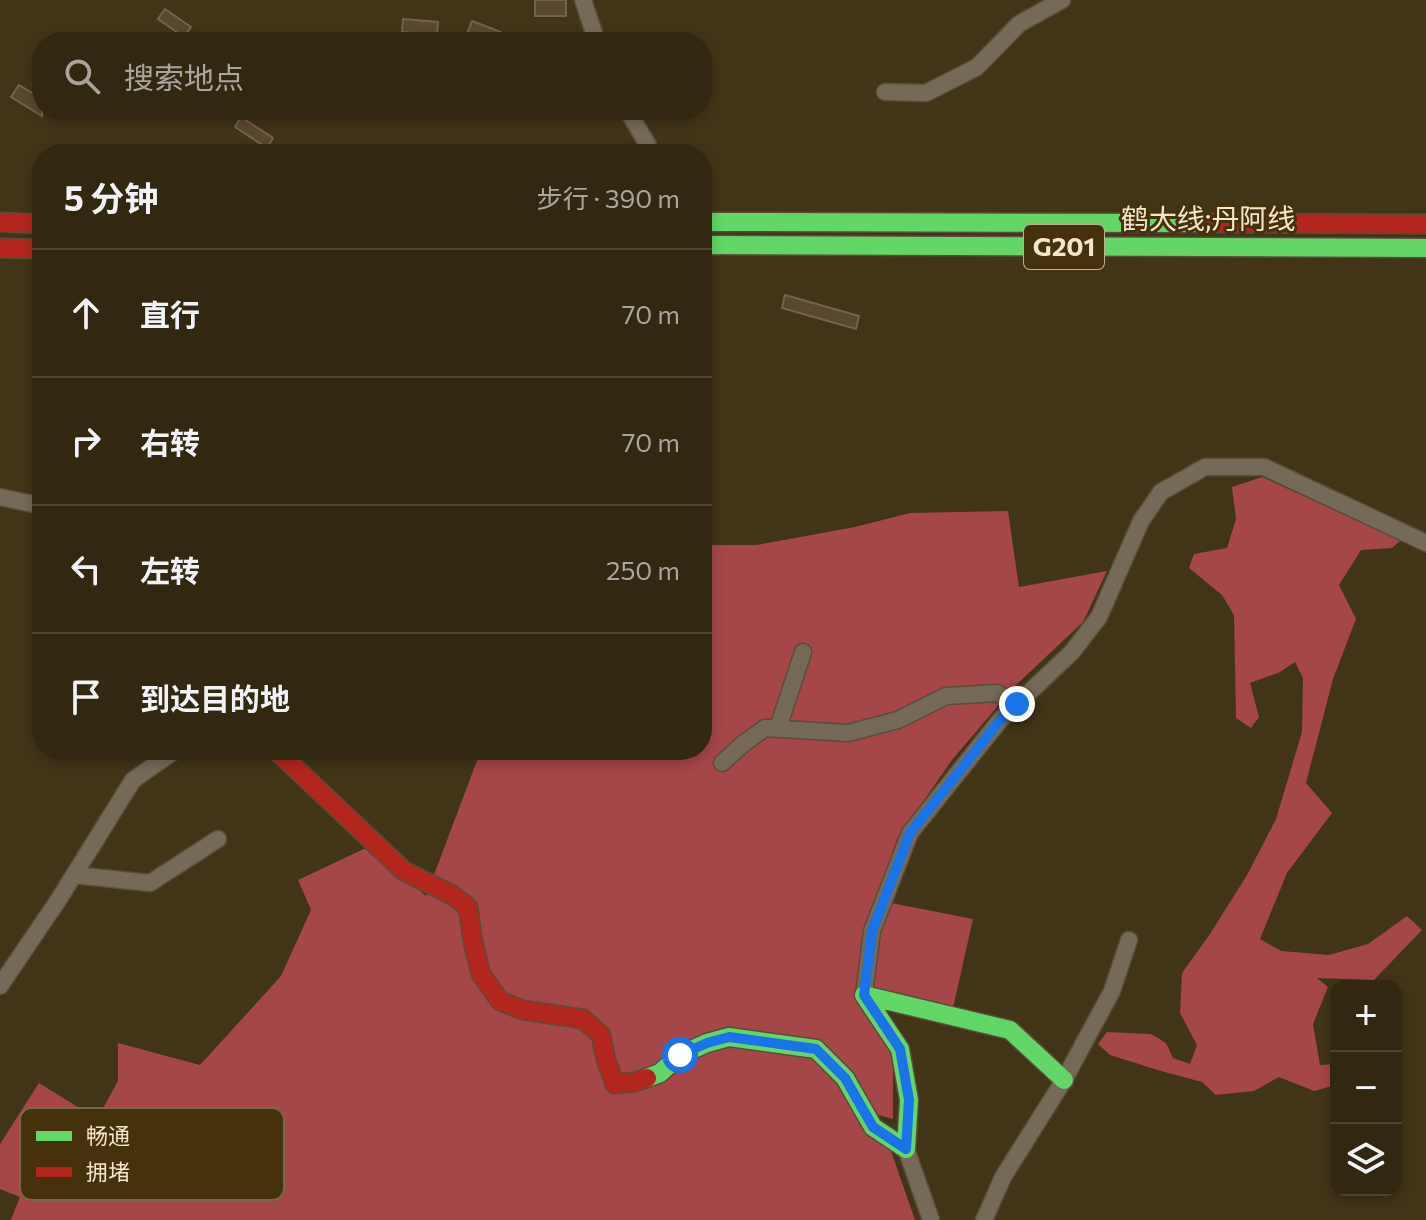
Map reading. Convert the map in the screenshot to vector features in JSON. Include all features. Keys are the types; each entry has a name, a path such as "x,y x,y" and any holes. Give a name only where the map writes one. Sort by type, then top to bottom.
{"main road":[{"path":"0,222 32,224"},
{"name":"鹤大线;丹阿线","path":"712,222 1426,224"},
{"name":"鹤大线;丹阿线","path":"712,245 1426,248"},
{"path":"0,248 32,249"},
{"path":"287,760 404,871 452,895 468,907 481,974 500,1001 523,1010 583,1019 601,1035 615,1084 635,1082 660,1073 680,1055 729,1037 816,1049 845,1078 873,1127 906,1149"},
{"path":"864,995 1010,1030 1064,1080"},
{"path":"864,995 900,1049 909,1100 906,1149"}],"street":[{"path":"583,0 594,32"},
{"path":"885,92 926,93 977,67 1019,24 1062,0"},
{"path":"633,120 647,144"},
{"path":"864,995 872,931 910,833 1001,719 1072,652 1099,617 1141,521 1161,492 1205,467 1264,467 1426,543"},
{"path":"0,497 32,504"},
{"path":"778,728 803,652"},
{"path":"722,763 765,728 848,733 898,720 946,696 997,693 1017,704"},
{"path":"0,986 133,780 162,760"},
{"path":"74,875 150,883 218,839"},
{"path":"984,1220 1003,1177 1064,1080 1112,991 1129,940"},
{"path":"906,1149 931,1220"}],"shaded area":[{"path":"1262,477 1401,540 1392,548 1361,550 1339,585 1356,619 1333,679 1306,783 1332,813 1287,873 1260,939 1281,951 1329,955 1368,944 1407,916 1422,930 1374,980 1317,978 1328,987 1313,1024 1320,1065 1330,1064 1330,1087 1314,1091 1279,1077 1254,1091 1216,1095 1202,1082 1110,1055 1098,1044 1107,1032 1151,1034 1166,1043 1173,1058 1190,1064 1197,1045 1180,1013 1182,973 1247,875 1276,819 1302,732 1303,678 1295,662 1280,672 1250,683 1259,717 1251,728 1236,718 1234,615 1222,595 1189,568 1194,554 1227,548 1236,519 1232,487"},
{"path":"1008,511 1019,587 1107,571 1083,622 1014,687 952,760 897,839 876,900 973,919 953,1008 857,998 893,1054 893,1119 856,1109 891,1151 915,1220 11,1220 20,1197 20,1200 284,1200 284,1108 103,1108 118,1081 118,1043 200,1065 281,976 311,910 298,880 368,847 426,896 477,760 712,760 712,545 757,545 855,527 910,513"},
{"path":"39,1083 79,1108 23,1108"},
{"path":"20,1113 20,1197 0,1189 0,1144"}],"building":[{"path":"535,0 566,0 566,16 535,16"},
{"path":"165,9 191,27 188,32 177,32 158,19"},
{"path":"403,19 438,22 437,32 402,32"},
{"path":"472,21 501,32 468,32"},
{"path":"19,85 32,93 32,110 11,97"},
{"path":"239,120 246,120 273,138 269,144 261,144 235,127"},
{"path":"785,295 859,316 856,329 782,308"}],"traffic: fast":[{"path":"712,222 1202,223"},
{"path":"712,245 1426,248"},
{"path":"647,1078 660,1073 680,1055 729,1037 816,1049 845,1078 873,1127 906,1149 909,1100 900,1049 864,995 1010,1030 1064,1080"}],"traffic: jam":[{"path":"0,222 32,224"},
{"path":"1202,223 1426,224"},
{"path":"0,248 32,249"},
{"path":"287,760 404,871 452,895 468,907 481,974 500,1001 523,1010 583,1019 601,1035 615,1084 647,1078"}],"route":[{"path":"680,1055 729,1037 816,1049 845,1078 873,1127 906,1149 909,1100 900,1049 864,995 872,931 910,833 1001,719 1017,704"}]}
